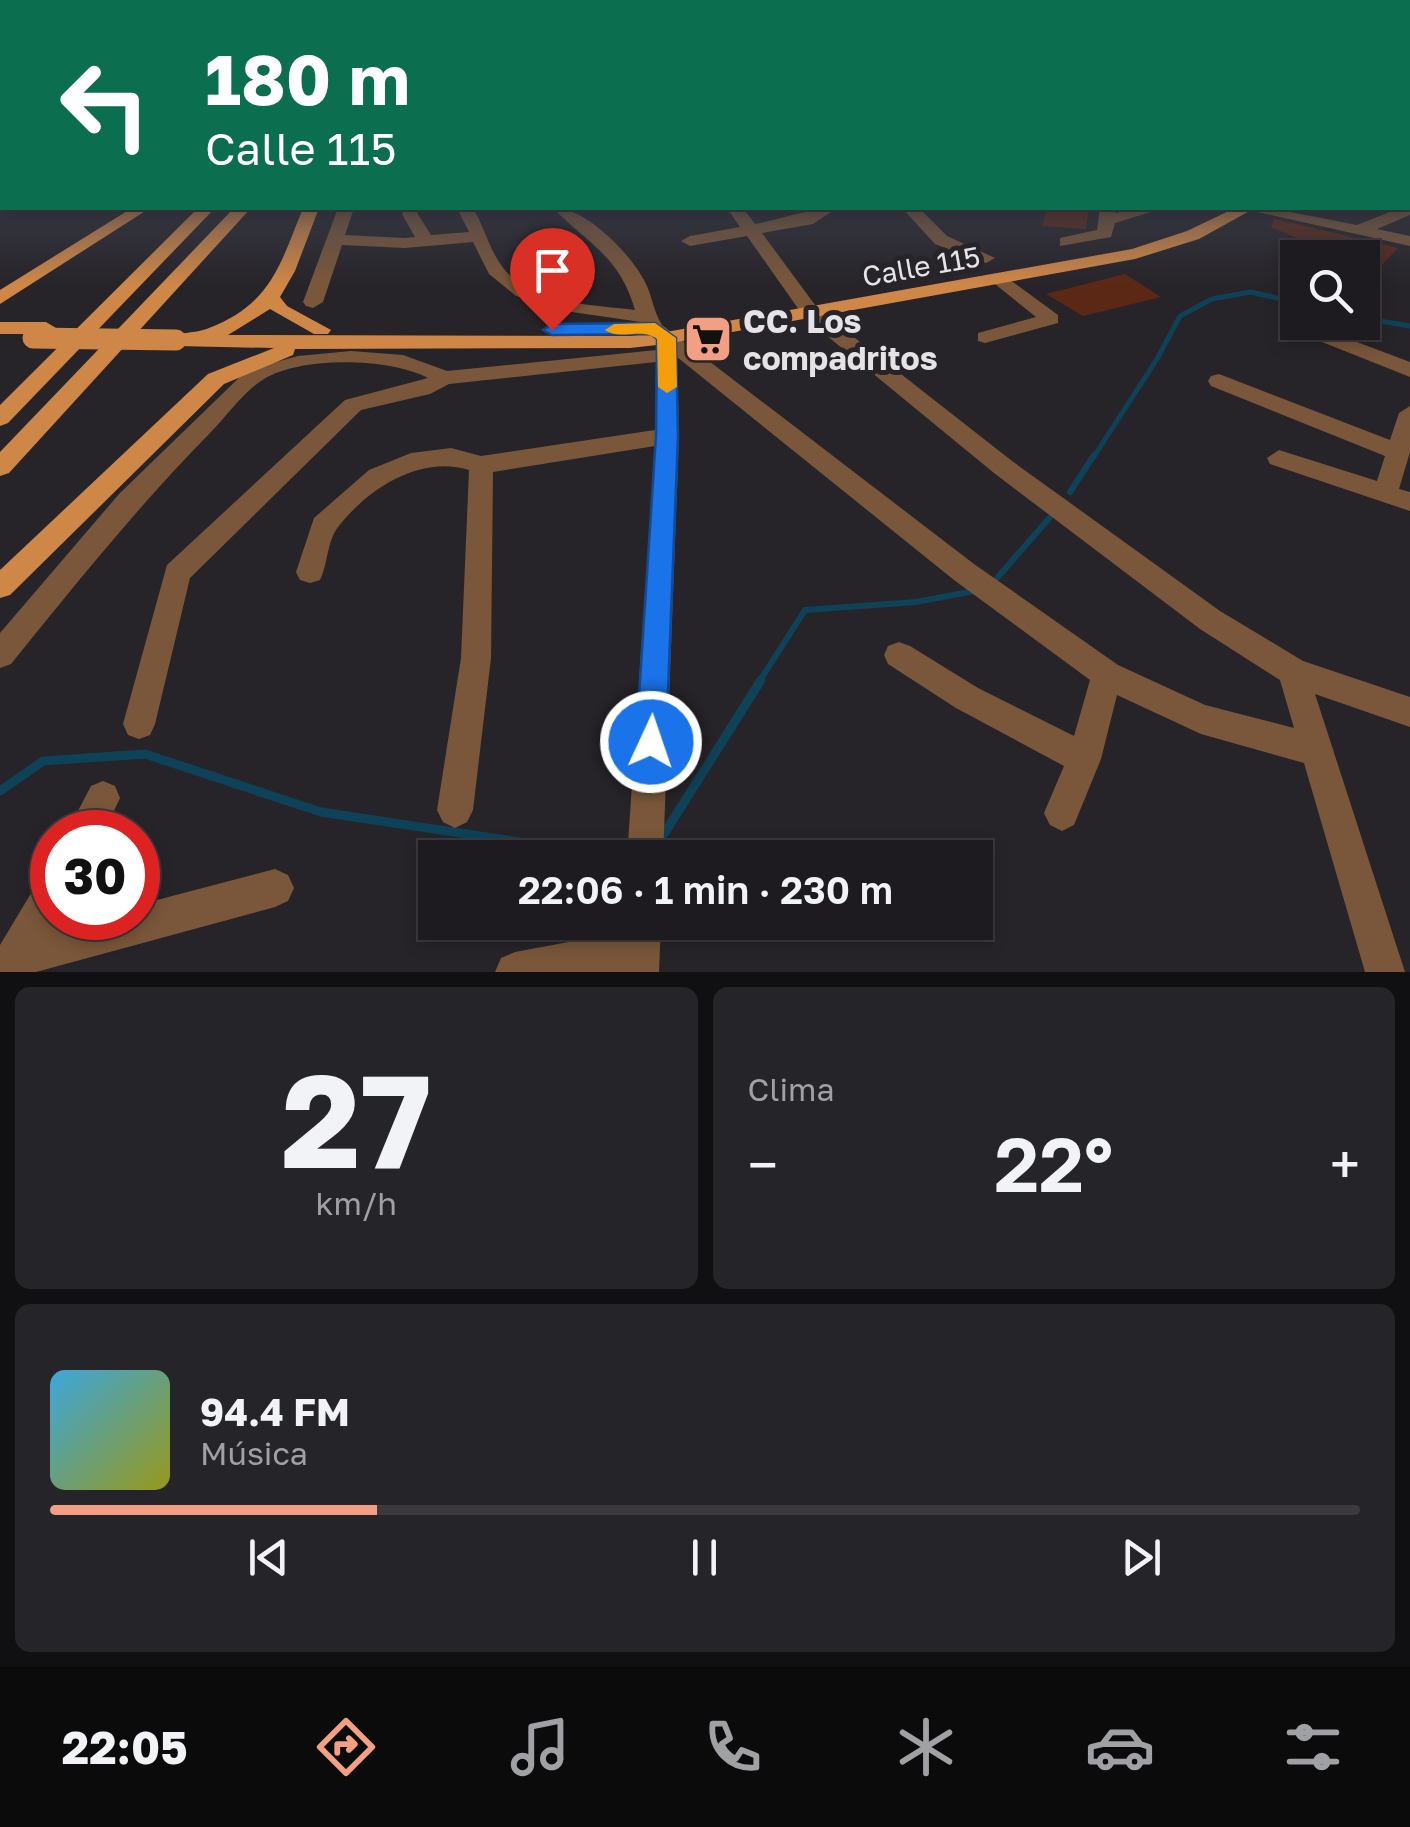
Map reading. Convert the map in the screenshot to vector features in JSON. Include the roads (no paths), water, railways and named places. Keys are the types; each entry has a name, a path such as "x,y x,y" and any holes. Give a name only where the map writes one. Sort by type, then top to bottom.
{"main road":[{"path":"5,298 139,210"},
{"path":"0,418 206,210"},
{"path":"0,467 241,210"},
{"path":"14,332 199,336 273,300 310,210"},
{"name":"Calle 115","path":"199,336 346,344 630,342 1121,246 1177,230 1215,210"},
{"name":"Calle 115","path":"807,308 1002,280 1134,254 1193,235 1244,210"},
{"path":"273,300 291,317 321,330"},
{"name":"Calle 115","path":"199,336 321,330 659,335"},
{"path":"199,336 220,348 222,365 216,379"},
{"path":"0,588 216,379 282,352 346,344"}],"street":[{"path":"313,302 345,210"},
{"path":"466,210 496,273 520,291 659,335 1016,612 1107,676 1201,718 1319,750"},
{"path":"563,210 598,236 636,281 659,335 667,436 646,840"},
{"path":"737,210 807,308 1035,490 1210,620 1293,672 1410,712"},
{"path":"690,241 807,220 825,210"},
{"path":"912,210 941,240 986,258"},
{"path":"1066,242 1105,233 1107,214 1140,210"},
{"path":"1258,210 1410,240"},
{"path":"1360,230 1408,210"},
{"path":"410,214 426,242"},
{"path":"334,240 426,242 481,236"},
{"path":"985,338 1051,320 1002,280"},
{"path":"138,724 177,573 353,405 368,398 426,390 444,378 659,335"},
{"path":"1334,340 1410,370"},
{"path":"0,654 128,501 256,375 278,365 310,360 396,360 428,368 444,378"},
{"path":"1218,381 1398,452"},
{"path":"1280,458 1398,499 1398,452 1410,414"},
{"path":"310,572 323,526 378,476 420,459 451,456 481,465 667,436"},
{"path":"455,810 476,658 481,465"},
{"path":"899,656 967,698 1084,759"},
{"path":"1293,672 1384,972"},
{"path":"1062,813 1084,759 1107,676"},
{"path":"97,810 104,798"},
{"path":"13,965 275,888"},
{"path":"13,965 30,934"},
{"path":"515,972 640,948"}],"waterway":[{"path":"1093,458 1180,316 1212,299 1251,292 1280,299"},
{"path":"1380,321 1410,326"},
{"path":"1070,492 1094,455"},
{"path":"990,586 1052,515"},
{"path":"759,682 805,610 916,602 974,591"},
{"path":"664,834 761,680"},
{"path":"0,791 43,761 145,754 321,812 506,840"}],"place":[{"name":"CC. Los compadritos","path":"708,339"}]}
